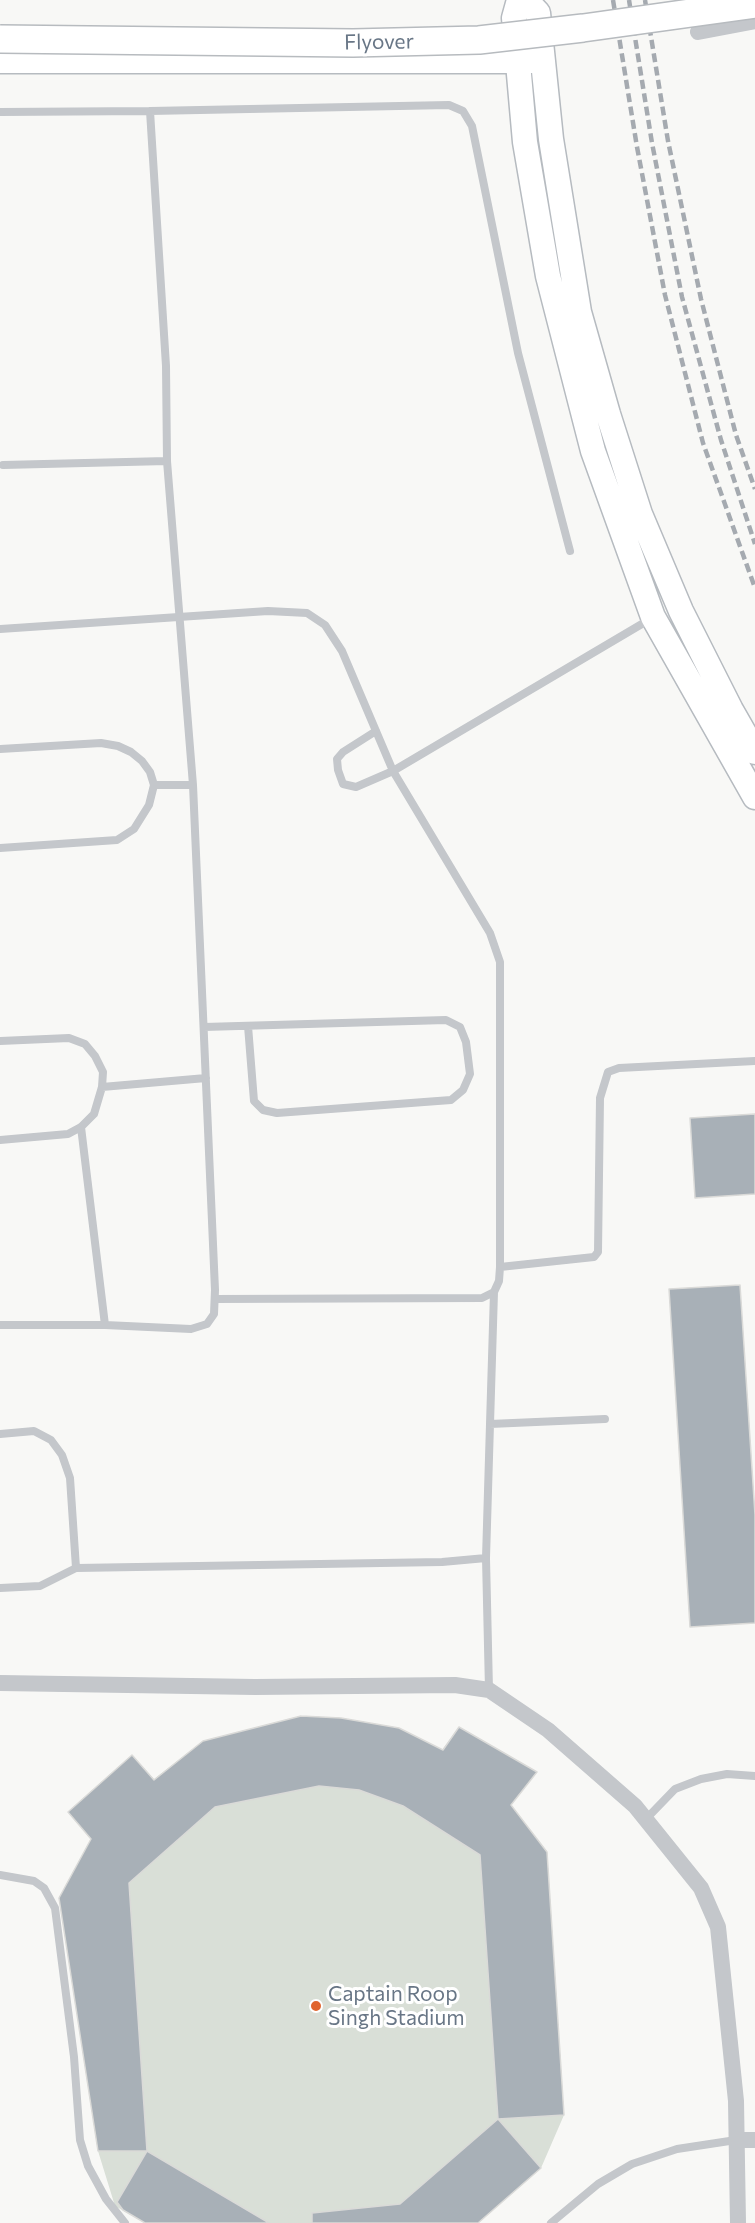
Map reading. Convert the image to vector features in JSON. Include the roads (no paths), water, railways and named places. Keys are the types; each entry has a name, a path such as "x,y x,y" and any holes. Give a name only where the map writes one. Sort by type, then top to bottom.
{"main road":[{"name":"Flyover","path":"0,39 353,43 478,40 755,4"}],"street":[{"path":"519,0 514,18 525,142 548,276 593,451 653,617 755,797"},
{"path":"526,0 538,13 551,139 579,312 608,414 640,514 681,611 755,752"},
{"path":"698,32 755,21"},
{"path":"0,61 518,62 543,60"},
{"path":"0,1683 243,1686 455,1685 489,1690 548,1730 635,1806 701,1888 718,1927 736,2101 738,2223"},
{"path":"736,2140 755,2140"}],"lane":[{"path":"0,112 449,105 463,111 472,126 518,353 570,551"},
{"path":"0,1326 105,1325 191,1329 207,1324 214,1314 193,785 167,461 166,366 150,111"},
{"path":"3,465 167,461"},
{"path":"0,629 268,611 307,613 325,625 342,651 393,771 490,933 500,962 500,1267 499,1281 494,1292 486,1558 489,1690"},
{"path":"376,731 337,759 343,784 356,787 393,771 653,617"},
{"path":"0,749 101,742 131,752 150,772 154,785 149,805 134,829 117,840 0,848"},
{"path":"154,785 193,785"},
{"path":"204,1027 446,1020 460,1027 466,1042 470,1074 463,1090 451,1100 277,1113 263,1110 254,1101 248,1026"},
{"path":"0,1041 69,1038 85,1044 95,1056 103,1072 102,1087 94,1114 81,1127 68,1134 0,1140"},
{"path":"500,1267 594,1257 598,1252 600,1098 608,1072 619,1068 755,1061"},
{"path":"102,1087 206,1078"},
{"path":"81,1127 105,1325"},
{"path":"215,1299 482,1298 494,1292"},
{"path":"490,1424 605,1419"},
{"path":"0,1434 34,1431 51,1440 62,1455 70,1478 76,1568"},
{"path":"0,1588 40,1586 76,1568 442,1562 486,1558"},
{"path":"646,1819 675,1789 701,1779 727,1774 755,1776"},
{"path":"0,1875 34,1881 44,1888 55,1908 74,2058 80,2140 88,2166 106,2199 125,2223"},
{"path":"551,2223 598,2184 632,2164 677,2149 736,2140"}],"railway":[{"path":"613,0 637,147 665,295 703,443 755,588"},
{"path":"629,0 652,143 682,297 721,440 755,544"},
{"path":"645,0 668,141 701,299 736,435 755,489"}],"place":[{"name":"Captain Roop Singh Stadium","path":"316,2006"}]}
